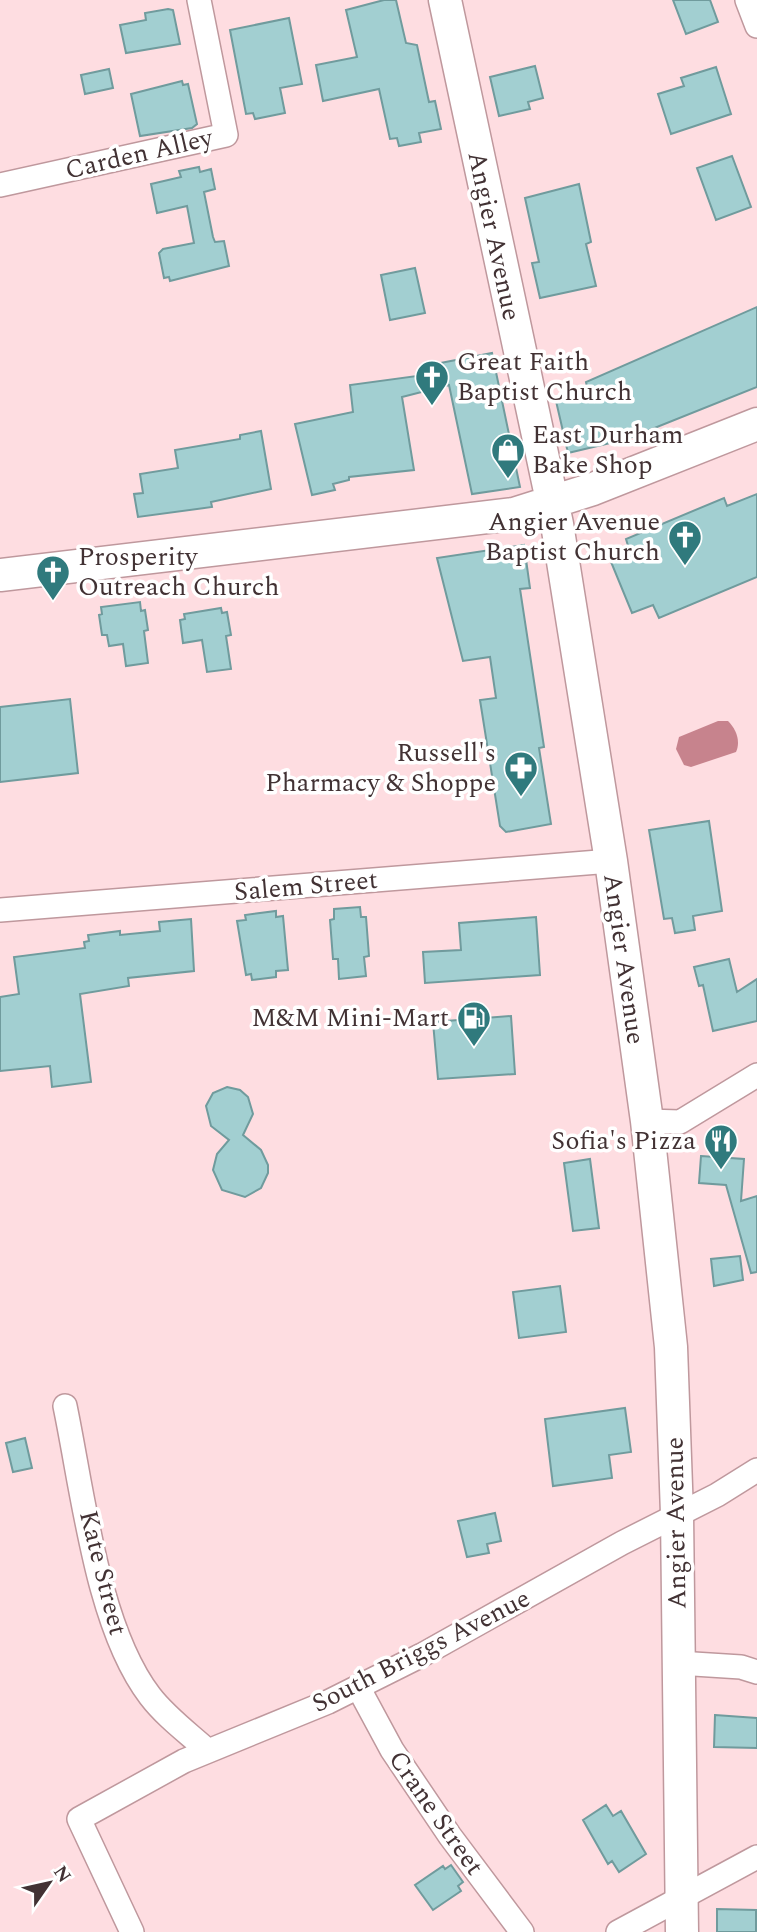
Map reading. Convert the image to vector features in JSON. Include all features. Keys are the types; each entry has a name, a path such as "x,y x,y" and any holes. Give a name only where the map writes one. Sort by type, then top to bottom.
{"main road":[{"name":"Angier Avenue","path":"445,0 552,503 611,861 648,1121 667,1295 677,1514 682,1932"},
{"path":"0,575 514,514 552,503 757,424"}],"street":[{"name":"Carden Alley","path":"0,185 226,135 199,0"},
{"path":"747,0 757,26"},
{"name":"Salem Street","path":"0,910 611,861"},
{"path":"648,1121 680,1122 757,1075"},
{"name":"Kate Street","path":"65,1406 100,1583 121,1645 149,1694 208,1751"},
{"name":"South Briggs Avenue","path":"132,1932 79,1819 184,1761 358,1688 677,1514 717,1495 757,1470"},
{"path":"678,1663 741,1667 757,1672"},
{"name":"Crane Street","path":"358,1688 392,1750 450,1836 522,1932"},
{"path":"618,1932 757,1857"}],"shaded area":[{"path":"718,721 728,721 733,728 738,739 736,752 691,767 684,765 676,749 679,737"}],"building":[{"path":"384,0 396,0 406,43 417,45 429,102 435,101 441,129 419,133 421,142 399,146 397,138 390,139 379,89 323,101 316,65 357,57 346,10"},
{"path":"673,0 710,0 718,22 686,34"},
{"path":"173,10 180,44 126,53 120,25 146,20 145,13"},
{"path":"289,18 302,84 280,88 285,113 255,119 253,113 246,114 230,30"},
{"path":"535,66 543,98 528,102 530,109 499,116 490,77"},
{"path":"716,67 731,114 671,134 658,94 684,86 681,78"},
{"path":"109,69 113,88 85,94 81,75"},
{"path":"182,81 183,85 188,84 197,124 192,128 140,136 131,94"},
{"path":"732,156 751,207 716,220 697,168"},
{"path":"199,167 200,172 211,169 215,189 204,192 213,237 215,242 224,241 229,266 170,281 169,277 164,278 159,253 163,249 194,243 187,206 157,213 151,184 181,177 179,171"},
{"path":"579,184 591,242 586,244 596,286 540,298 532,263 539,262 525,198"},
{"path":"415,268 425,313 390,320 381,275"},
{"path":"757,307 757,387 627,439 568,453 556,401 589,395 586,382"},
{"path":"492,353 520,487 472,494 449,385 402,397 414,470 349,477 349,480 333,484 335,490 312,495 295,424 353,412 350,385 432,374 430,365"},
{"path":"261,431 271,489 211,502 212,507 138,517 134,494 143,493 140,474 178,468 175,450 240,439 240,435"},
{"name":"Angier Avenue Baptist Church","path":"757,494 757,577 659,618 653,605 632,613 609,557 629,549 626,539 724,498 727,506"},
{"path":"524,545 530,588 520,589 544,747 539,748 551,824 506,832 500,826 480,700 496,698 490,657 463,661 437,558"},
{"path":"140,602 141,611 145,610 148,630 144,631 148,663 126,666 123,644 109,646 107,635 102,635 99,615 102,614 101,607"},
{"path":"221,608 222,613 227,612 231,635 226,636 231,669 207,672 202,640 183,643 180,620 185,619 184,614"},
{"path":"70,699 78,773 0,782 0,707"},
{"path":"709,821 722,911 693,916 695,930 675,933 672,918 664,919 649,830"},
{"path":"360,907 361,917 366,917 369,956 364,957 366,976 339,979 338,959 333,959 330,920 334,919 334,909"},
{"path":"276,911 276,917 283,916 288,970 276,971 276,977 252,980 251,974 246,975 237,921 246,920 245,915"},
{"path":"536,917 540,975 425,983 423,952 461,950 459,923"},
{"path":"191,919 194,971 128,978 129,986 80,994 91,1082 52,1087 50,1066 0,1071 0,997 19,994 14,957 85,948 84,942 89,941 88,935 120,931 120,935 160,931 159,922"},
{"path":"729,959 737,992 757,979 757,1021 713,1031 703,985 699,986 694,967"},
{"name":"M&M Mini-Mart","path":"511,1016 515,1074 438,1079 433,1022"},
{"path":"227,1087 240,1090 248,1097 253,1114 243,1135 261,1150 268,1165 268,1173 261,1188 245,1197 222,1190 213,1170 217,1154 229,1140 211,1126 206,1106 213,1093"},
{"path":"701,1156 744,1159 741,1201 757,1196 757,1272 751,1273 726,1185 699,1183"},
{"path":"590,1159 599,1228 573,1231 564,1163"},
{"path":"740,1256 743,1280 714,1286 711,1259"},
{"path":"560,1286 566,1332 519,1338 513,1292"},
{"path":"625,1408 631,1452 609,1455 612,1478 553,1486 545,1419"},
{"path":"25,1438 32,1468 13,1472 6,1443"},
{"path":"495,1513 501,1541 487,1544 489,1553 467,1557 458,1521"},
{"path":"715,1715 757,1718 757,1748 714,1747"},
{"path":"606,1805 613,1816 621,1811 646,1854 619,1872 612,1861 608,1864 583,1820"},
{"path":"451,1865 463,1882 458,1886 461,1891 433,1910 415,1885 443,1866 445,1869"},
{"path":"717,1909 756,1910 756,1932 717,1932"}],"place":[{"name":"Great Faith Baptist Church","path":"432,407"},
{"name":"East Durham Bake Shop","path":"508,480"},
{"name":"Angier Avenue Baptist Church","path":"685,567"},
{"name":"Prosperity Outreach Church","path":"53,602"},
{"name":"Russell's Pharmacy & Shoppe","path":"521,798"},
{"name":"M&M Mini-Mart","path":"474,1048"},
{"name":"Sofia's Pizza","path":"721,1171"}]}
